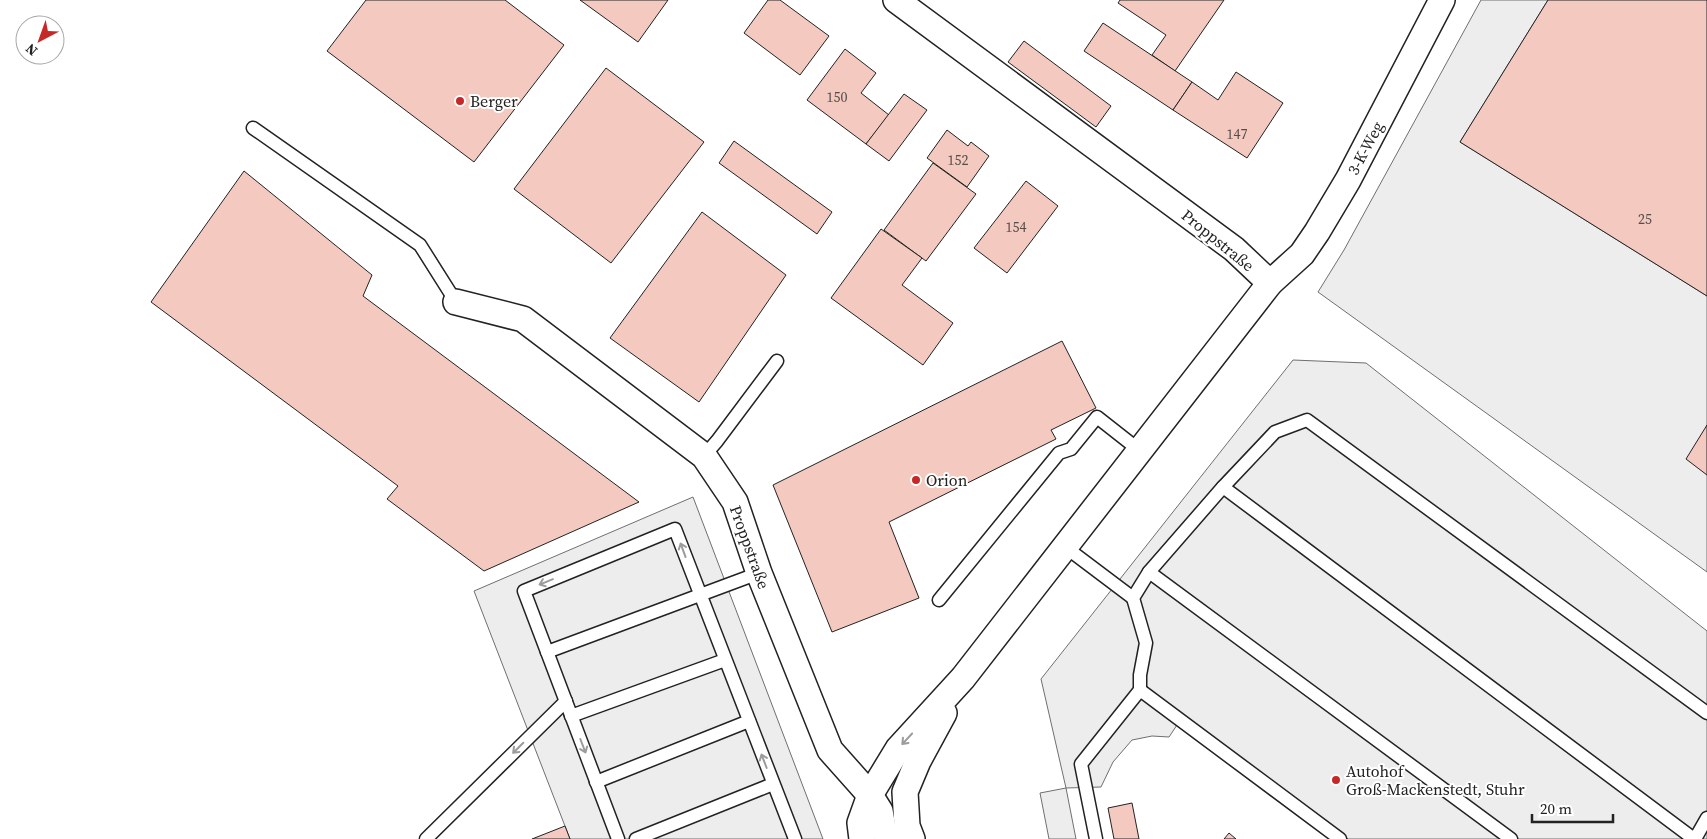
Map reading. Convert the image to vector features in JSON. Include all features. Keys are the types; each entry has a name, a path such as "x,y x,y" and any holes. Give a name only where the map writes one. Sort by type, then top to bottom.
{"street":[{"name":"Proppstraße","path":"862,839 860,823 870,795 898,749 963,678 1270,283 1234,249 896,0"},
{"name":"3-K-Weg","path":"1270,283 1302,254 1317,232 1348,180 1442,0"},
{"name":"Proppstraße","path":"456,302 523,319 704,456 735,502 759,573 830,750 870,795 880,812 883,828 888,839"},
{"name":"Proppstraße","path":"912,839 907,826 905,792 918,761 963,678"},
{"path":"870,795 905,792"}],"lane":[{"path":"253,128 420,244 456,302"},
{"path":"704,456 723,434 777,361"},
{"path":"939,600 1060,453 1071,448 1097,417 1139,450"},
{"path":"1133,598 1149,572 1223,487 1275,432 1308,420 1707,713"},
{"path":"1223,487 1695,839 1707,818"},
{"path":"618,839 524,591 675,529 794,839"},
{"path":"1064,546 1133,598 1146,643 1140,675 1140,690 1081,764 1096,839"},
{"path":"1149,572 1511,839"},
{"path":"547,652 759,573"},
{"path":"571,716 725,660"},
{"path":"1140,690 1340,839"},
{"path":"426,839 566,701"},
{"path":"596,782 749,721"},
{"path":"636,839 773,784"}],"shaded area":[{"path":"1481,0 1548,0 1460,142 1707,296 1707,572 1318,292 1344,250"},
{"path":"1293,360 1366,363 1707,631 1707,839 1348,839 1183,716 1169,737 1152,736 1132,740 1113,762 1101,787 1066,788 1041,679"},
{"path":"693,497 823,839 570,839 474,591"},
{"path":"1066,788 1076,839 1049,839 1040,793"}],"building":[{"path":"366,0 505,0 564,45 474,162 327,51"},
{"path":"580,0 668,0 638,42"},
{"path":"768,0 780,0 829,36 800,75 744,33"},
{"path":"1120,0 1224,0 1175,71 1152,55 1166,35 1118,3"},
{"path":"1548,0 1707,0 1707,296 1460,142"},
{"path":"1103,23 1192,82 1173,110 1084,51"},
{"path":"1024,41 1111,106 1096,127 1008,62"},
{"path":"845,49 876,73 861,93 889,115 866,144 807,100"},
{"path":"606,68 704,142 611,263 514,189"},
{"path":"1236,72 1283,103 1247,158 1173,110 1192,82 1218,100"},
{"path":"904,94 927,110 889,161 866,144"},
{"path":"947,130 968,146 971,142 989,156 967,187 927,158"},
{"path":"734,141 832,212 817,234 719,163"},
{"path":"933,163 976,194 926,261 884,230"},
{"path":"244,171 372,275 363,296 639,502 484,571 387,499 398,486 151,302"},
{"path":"1026,181 1058,206 1007,273 974,248"},
{"path":"702,212 786,275 699,402 610,338"},
{"path":"881,229 922,258 902,285 953,323 923,365 831,298"},
{"path":"1062,341 1096,408 1051,430 1056,439 889,522 919,598 832,632 773,485"},
{"path":"1707,425 1707,475 1686,459"},
{"path":"1132,803 1139,839 1114,839 1108,808"},
{"path":"565,826 570,839 532,839"},
{"path":"1229,833 1236,839 1224,839"}],"place":[{"name":"Berger","path":"460,101"},
{"name":"Orion","path":"916,480"},
{"name":"Autohof Groß-Mackenstedt, Stuhr","path":"1336,780"}]}
